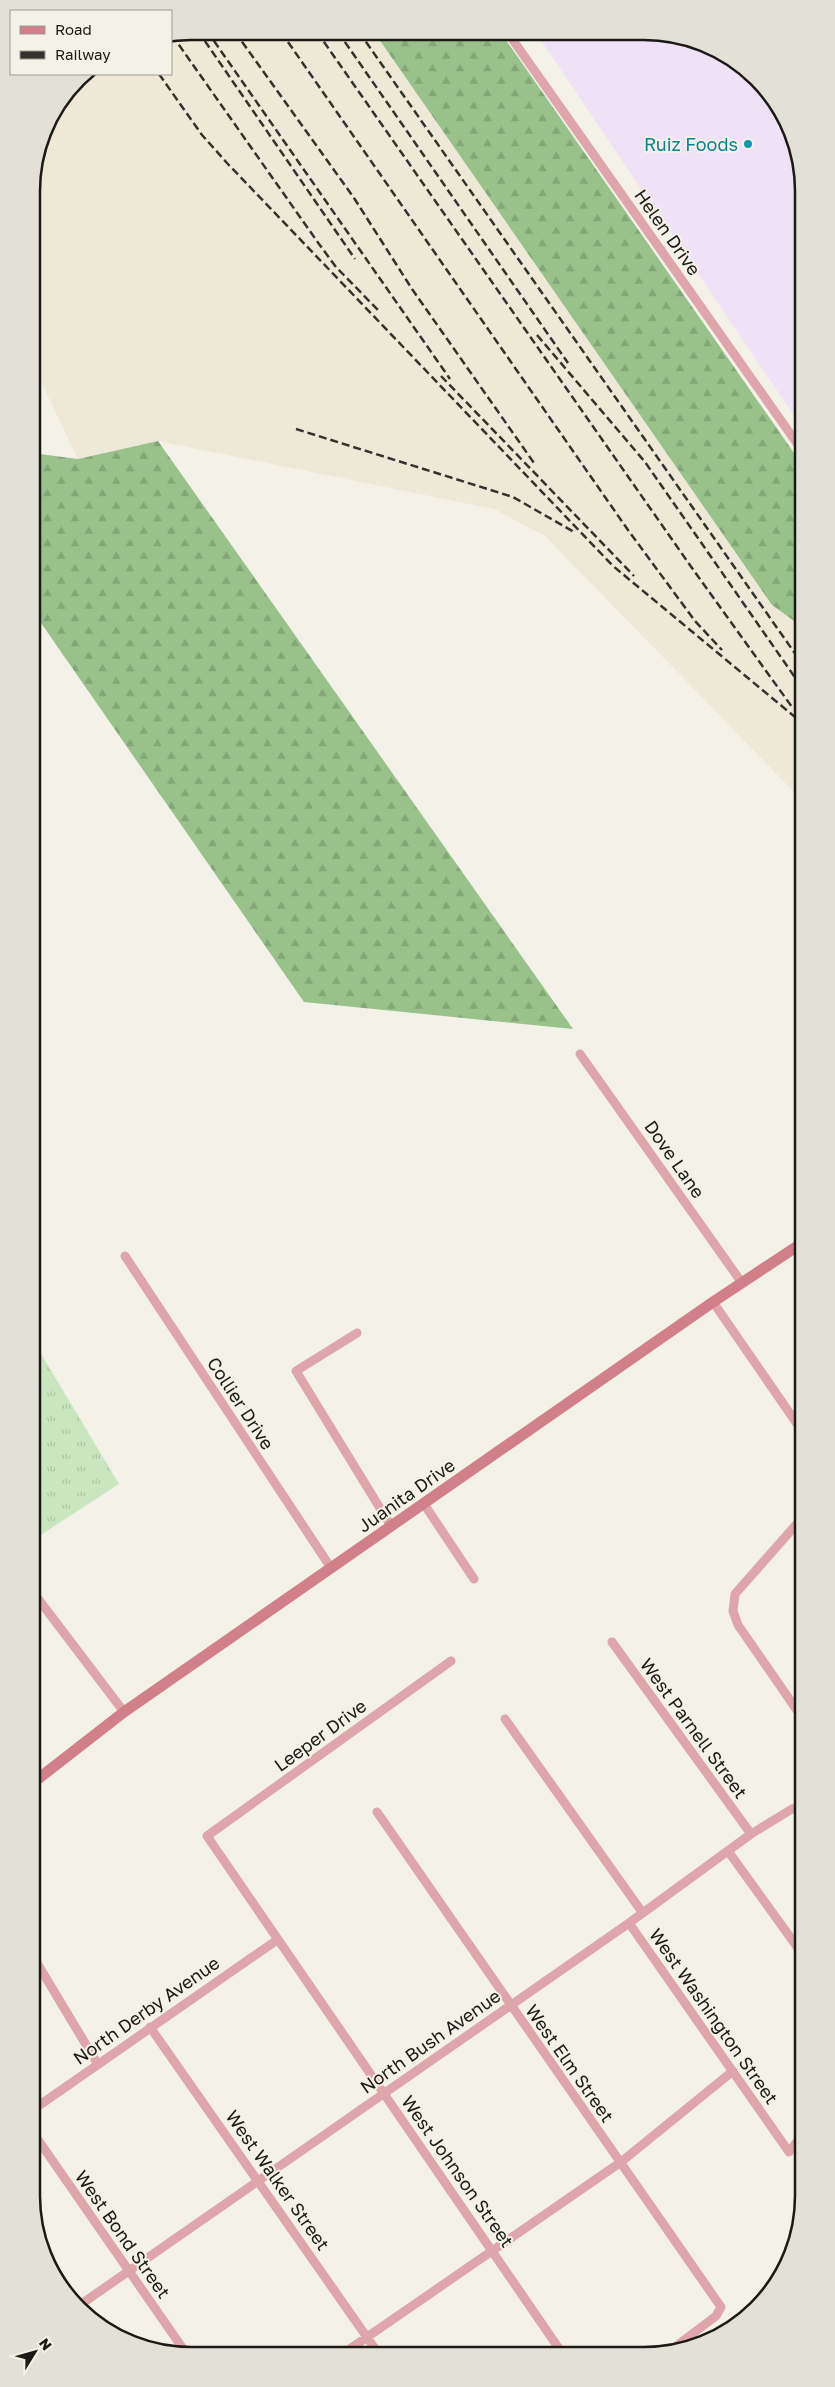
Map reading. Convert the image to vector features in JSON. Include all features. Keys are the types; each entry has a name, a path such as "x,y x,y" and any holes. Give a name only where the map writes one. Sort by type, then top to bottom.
{"street":[{"name":"Helen Drive","path":"513,40 795,440"},
{"name":"Dove Lane","path":"580,1054 742,1283"},
{"name":"Juanita Drive","path":"40,1777 124,1712 713,1302 795,1248"},
{"name":"Collier Drive","path":"124,1256 331,1568"},
{"path":"713,1302 795,1421"},
{"path":"357,1333 296,1371 392,1526"},
{"path":"424,1504 474,1579"},
{"path":"795,1526 735,1594 733,1611 738,1625 795,1707"},
{"path":"40,1601 124,1712"},
{"name":"West Parnell Street","path":"612,1642 751,1834"},
{"name":"Leeper Drive","path":"207,1836 452,1661"},
{"name":"West Washington Street","path":"505,1719 642,1912"},
{"name":"North Bush Avenue","path":"84,2302 629,1923 751,1834 795,1808"},
{"name":"West Elm Street","path":"377,1812 720,2307 716,2316 681,2342"},
{"name":"West Johnson Street","path":"207,1836 558,2347"},
{"path":"728,1851 795,1944"},
{"name":"West Washington Street","path":"629,1923 789,2152 795,2144"},
{"name":"North Derby Avenue","path":"40,2105 277,1940"},
{"path":"40,1968 97,2064"},
{"name":"West Walker Street","path":"150,2027 374,2347"},
{"path":"352,2347 621,2162 733,2071"},
{"name":"West Bond Street","path":"40,2143 181,2347"}],"shaded area":[{"path":"380,40 772,605 795,622 795,793 545,536 494,509 158,441 78,459 40,380 40,181 45,152 51,133 65,107 94,75 172,75 172,41"},
{"path":"541,40 664,41 693,48 728,65 744,77 764,99 784,133 794,171 795,417"}],"green space":[{"path":"380,40 506,40 795,454 795,622 772,605"},
{"path":"158,441 573,1029 304,1002 40,622 40,454 78,459"},
{"path":"40,1352 119,1484 40,1535"}],"railway":[{"path":"204,40 355,259"},
{"path":"213,40 450,379"},
{"path":"241,40 354,198 412,289 534,463"},
{"path":"323,40 692,568 792,707"},
{"path":"344,40 568,363"},
{"path":"365,40 795,653"},
{"path":"176,41 336,267 378,310"},
{"path":"288,42 628,530 695,621 722,650"},
{"path":"160,75 202,135 227,163 613,566 795,717"},
{"path":"537,335 645,462 795,677"},
{"path":"441,376 634,576"},
{"path":"296,429 513,497 574,532"}],"place":[{"name":"Ruiz Foods","path":"748,144"}]}
